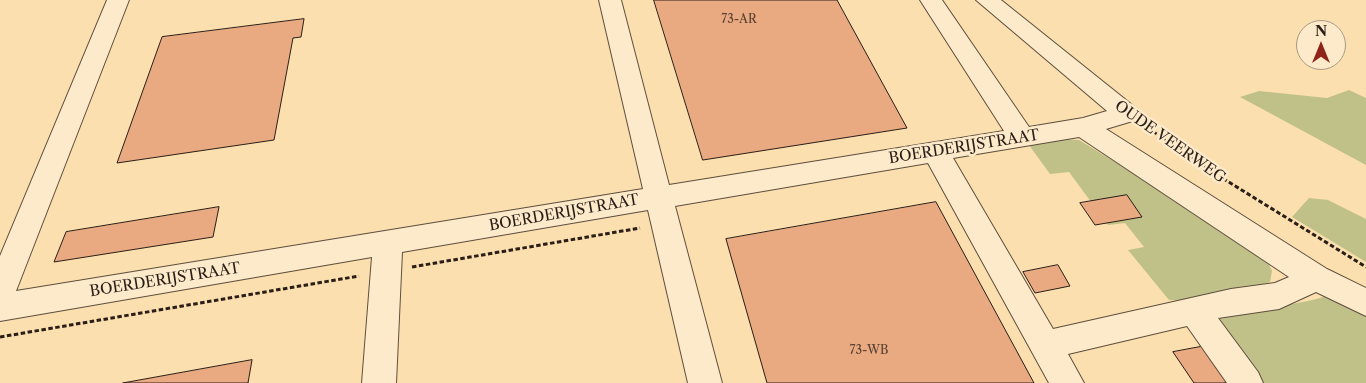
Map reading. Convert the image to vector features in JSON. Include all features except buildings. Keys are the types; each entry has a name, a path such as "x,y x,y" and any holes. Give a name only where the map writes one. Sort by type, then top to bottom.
{"street":[{"path":"0,293 118,0"},
{"path":"610,0 705,383"},
{"path":"931,0 1022,137"},
{"name":"OUDE VEERWEG","path":"987,0 1127,114"},
{"name":"BOERDERIJSTRAAT","path":"0,307 387,257 662,210 934,151 1083,127 1127,114"},
{"path":"1083,127 1316,278 1366,303"},
{"path":"934,151 1067,383"},
{"path":"379,383 387,257"},
{"path":"1045,345 1231,302 1279,296 1316,278"},
{"path":"1195,311 1246,383"}],"path":[{"name":"OUDE VEERWEG","path":"1127,114 1244,193 1366,267"},
{"path":"0,337 387,257 662,210"}],"green space":[{"path":"1349,90 1366,98 1366,165 1240,97 1259,91 1327,98"},
{"path":"1042,138 1079,140 1195,211 1265,256 1272,271 1270,282 1204,302 1169,300 1128,250 1144,247 1125,223 1108,225 1069,172 1050,174 1026,141"},
{"path":"1309,198 1328,200 1366,219 1366,262 1292,217"},
{"path":"1328,295 1366,309 1366,383 1263,383 1218,322 1223,314 1249,308 1301,302"}]}
